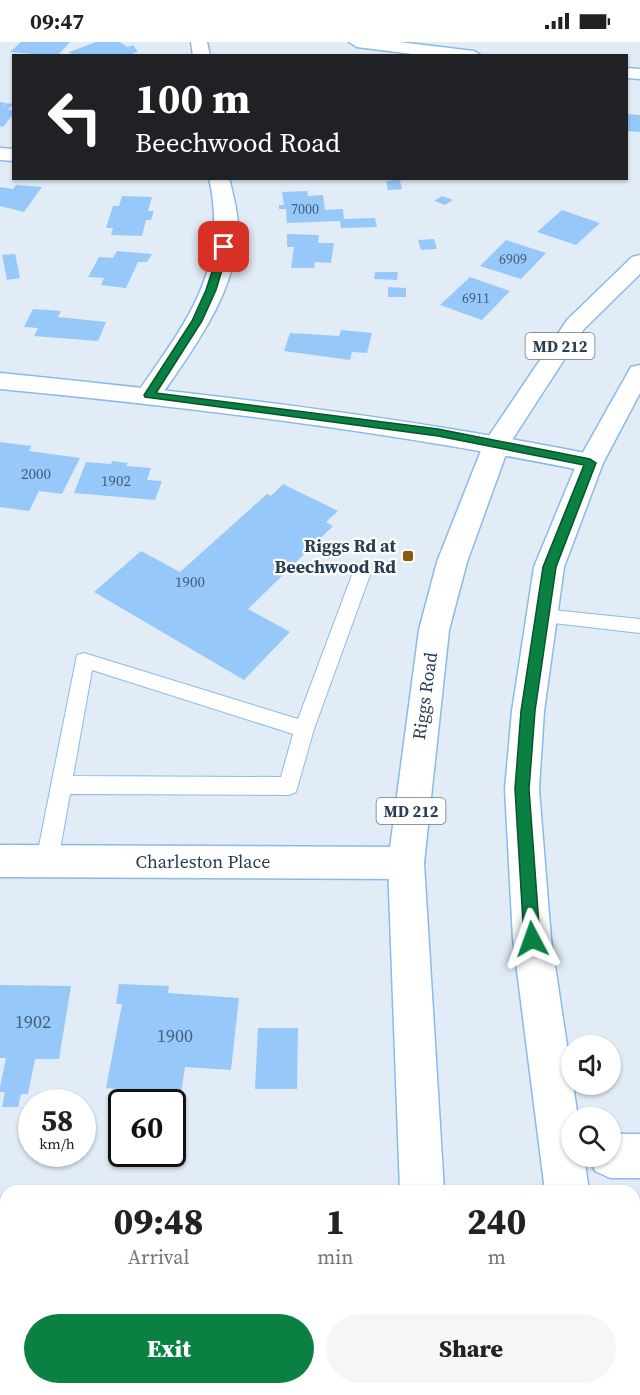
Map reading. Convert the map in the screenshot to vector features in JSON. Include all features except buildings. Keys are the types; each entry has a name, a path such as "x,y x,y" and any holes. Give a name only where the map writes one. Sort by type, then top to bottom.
{"main road":[{"path":"357,42 457,54"},
{"path":"149,395 197,321 211,290 227,227 219,180"},
{"name":"Riggs Road","path":"422,1185 405,863 434,630 452,562 497,443 574,325 640,262"},
{"path":"561,1128 532,939 522,789 528,711 549,567 590,463 640,372"},
{"path":"0,381 149,395 360,420 497,443 590,463"},
{"name":"Charleston Place","path":"0,861 405,863"},
{"path":"621,1156 640,1156"}],"lane":[{"path":"61,785 289,786 304,729 361,574"},
{"path":"542,616 640,626"},
{"path":"47,861 84,660 304,729"}],"place":[{"name":"Riggs Rd at Beechwood Rd","path":"408,556"}],"route":[{"path":"224,247 211,290 197,321 149,395 360,420 438,432 590,463 549,567 528,711 522,789 532,939"}]}
